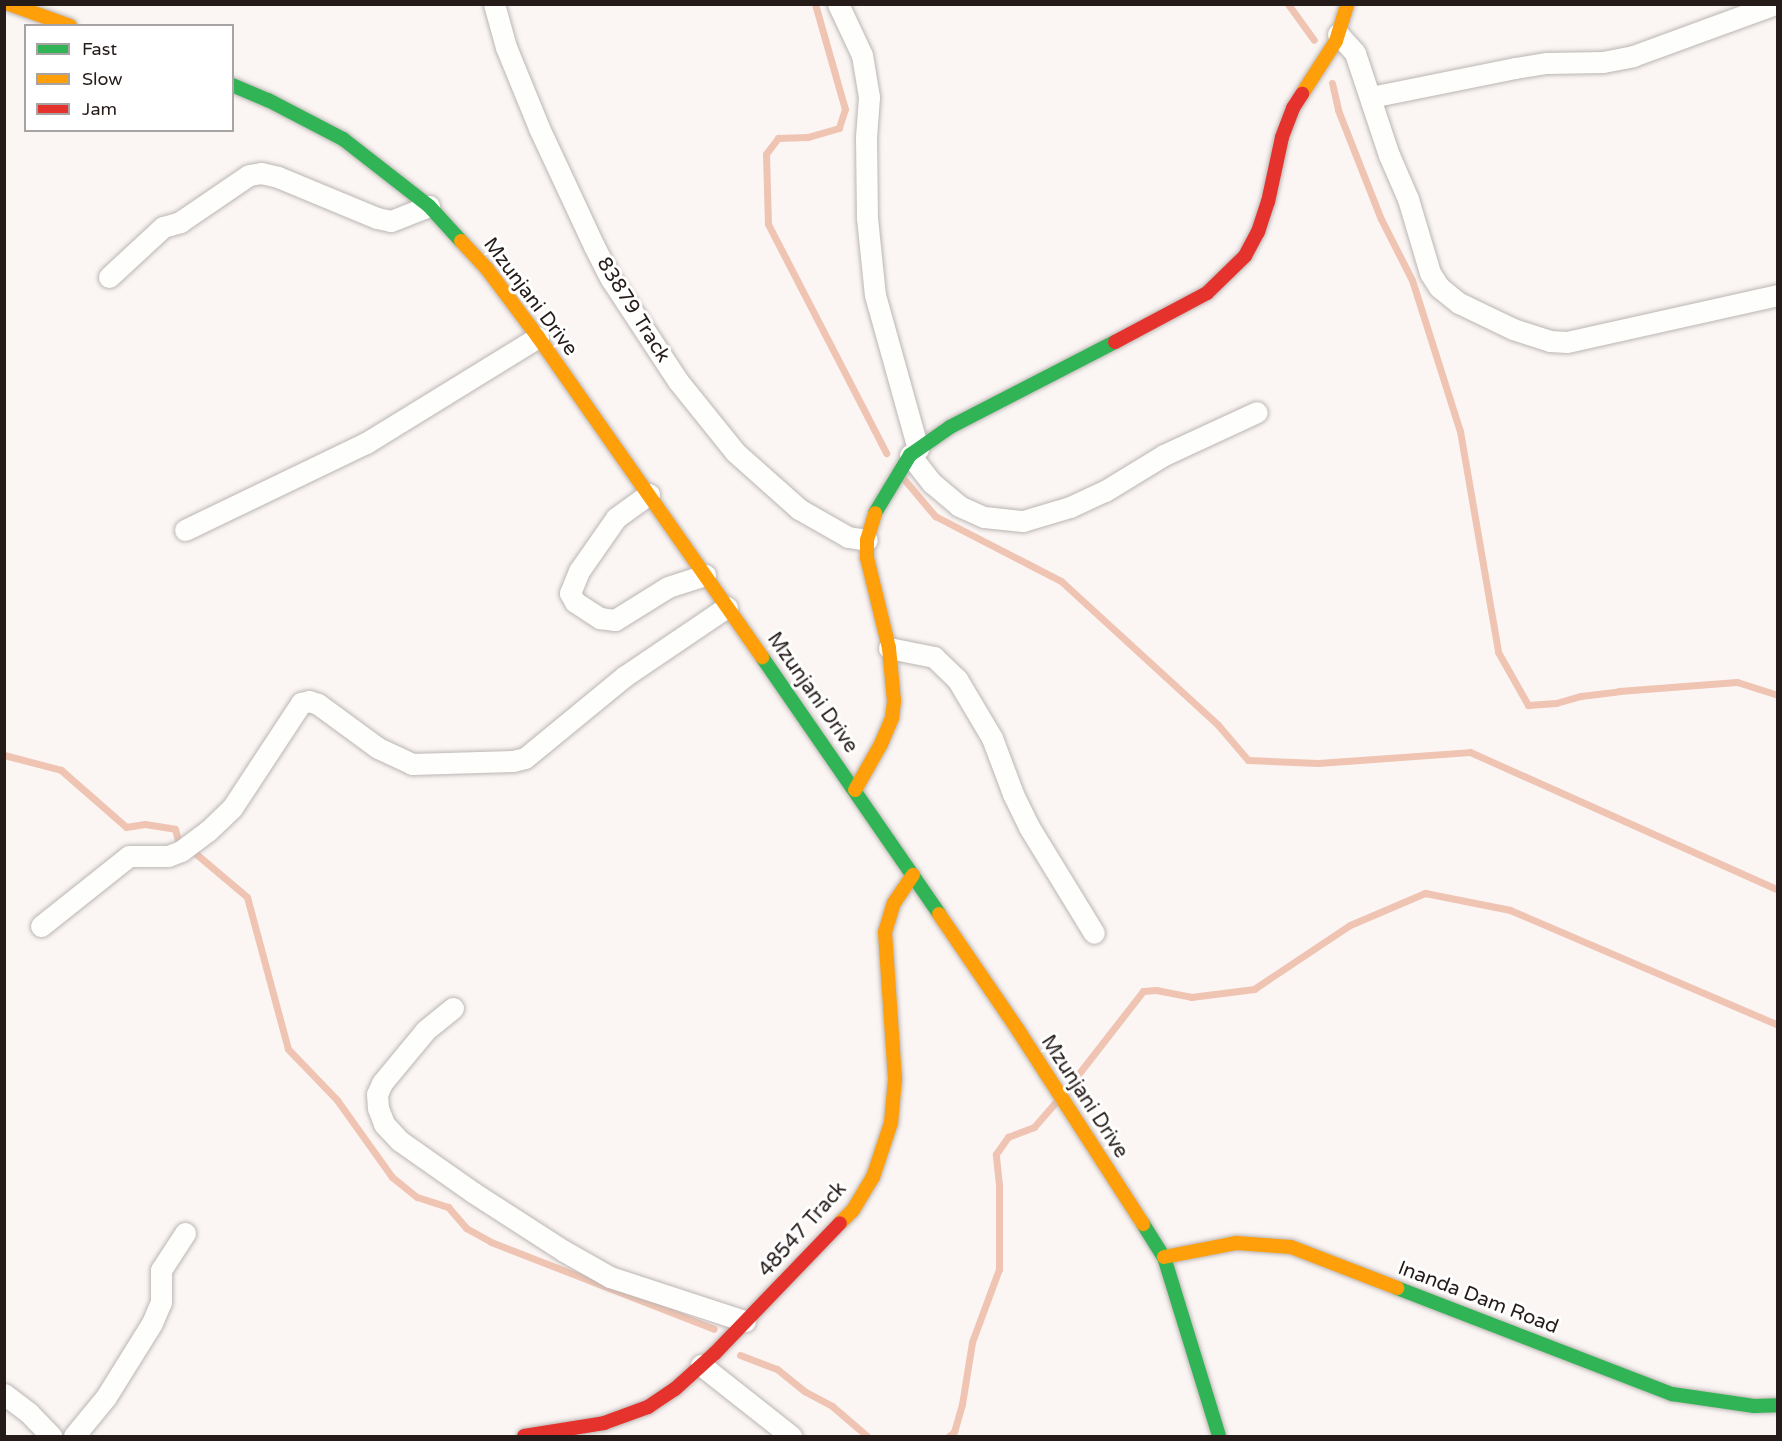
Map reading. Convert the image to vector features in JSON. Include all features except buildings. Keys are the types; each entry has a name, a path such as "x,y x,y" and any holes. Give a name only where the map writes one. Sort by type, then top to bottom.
{"street":[{"path":"9,4 64,24"},
{"name":"83879 Track","path":"494,4 506,46 539,128 584,225 611,279 678,381 735,452 799,509 848,537 867,540"},
{"path":"838,4 862,55 869,97 866,137 867,218 875,295 914,452 932,483 958,506 984,517 1023,521 1070,507 1105,491 1164,455 1257,412"},
{"path":"855,790 881,744 892,718 894,701 889,648 867,558 867,540 877,506 914,452 950,427 1182,308 1207,293 1231,271 1245,256 1258,232 1268,202 1282,137 1293,108 1338,34 1347,4"},
{"path":"1371,97 1515,68 1547,63 1603,62 1633,56 1775,4"},
{"path":"1338,34 1355,53 1389,155 1408,199 1430,273 1439,287 1459,303 1536,337 1567,342 1778,295"},
{"name":"Mzunjani Drive","path":"234,86 268,100 343,139 429,206 487,269 538,337 913,875 1018,1030 1164,1257 1219,1437"},
{"path":"109,277 163,227 180,222 249,175 261,173 278,177 376,218 391,221 429,206"},
{"path":"185,530 366,443 538,337"},
{"path":"649,494 616,518 579,571 570,593 575,602 600,618 615,620 668,587 705,575"},
{"path":"41,926 129,856 168,856 181,851 208,831 232,808 301,703 309,701 318,704 378,748 412,764 513,761 525,758 625,676 727,607"},
{"path":"889,648 934,657 957,679 992,738 1013,794 1029,826 1094,933"},
{"name":"48547 Track","path":"524,1437 604,1423 648,1407 675,1389 853,1210 873,1177 886,1145 891,1123 895,1079 885,961 885,932 894,903 913,875"},
{"path":"453,1008 425,1031 382,1083 377,1095 378,1108 384,1124 423,1158 564,1251 610,1276 745,1321"},
{"path":"74,1437 106,1397 152,1323 161,1302 161,1270 185,1233"},
{"name":"Inanda Dam Road","path":"1164,1257 1236,1243 1292,1247 1672,1394 1754,1406 1778,1405"},
{"path":"701,1365 791,1437"},
{"path":"4,1394 29,1413 51,1437"}],"waterway":[{"path":"815,4 845,109 839,128 807,137 778,138 766,154 768,224 886,453"},
{"path":"1288,4 1314,40"},
{"path":"1332,83 1338,110 1381,219 1412,280 1460,431 1498,652 1528,705 1556,703 1581,696 1619,691 1737,682 1778,695"},
{"path":"903,478 935,516 1061,581 1218,725 1248,760 1318,763 1470,752 1778,890"},
{"path":"4,755 61,770 126,827 145,824 175,829 178,840"},
{"path":"195,853 247,897 288,1049 337,1100 392,1177 417,1197 448,1207 466,1228 491,1242 714,1329"},
{"path":"1066,1090 1143,991 1156,990 1191,997 1254,989 1350,925 1425,893 1510,910 1778,1025"},
{"path":"949,1436 954,1432 962,1404 972,1342 999,1269 999,1185 996,1154 1008,1137 1034,1127 1055,1103"},
{"path":"740,1355 777,1369 804,1391 832,1406 867,1436"}],"traffic: fast":[{"path":"234,86 268,100 343,139 429,206 461,241"},
{"path":"875,513 910,455 950,427 1115,342"},
{"path":"762,657 939,914"},
{"path":"1143,1224 1164,1257 1219,1436"},
{"path":"1397,1288 1672,1394 1754,1406 1778,1405"}],"traffic: slow":[{"path":"9,4 64,24"},
{"path":"1302,94 1336,41 1347,4"},
{"path":"461,241 487,269 538,337 762,657"},
{"path":"855,790 881,744 892,718 894,701 889,648 867,558 867,540 875,513"},
{"path":"840,1223 853,1210 873,1177 891,1123 895,1079 885,932 894,903 913,875"},
{"path":"939,914 1018,1030 1143,1224"},
{"path":"1164,1257 1236,1243 1291,1247 1397,1288"}],"traffic: jam":[{"path":"1115,342 1207,293 1245,256 1258,232 1268,202 1282,137 1293,108 1302,94"},
{"path":"524,1436 604,1423 648,1407 675,1389 715,1353 840,1223"}]}
